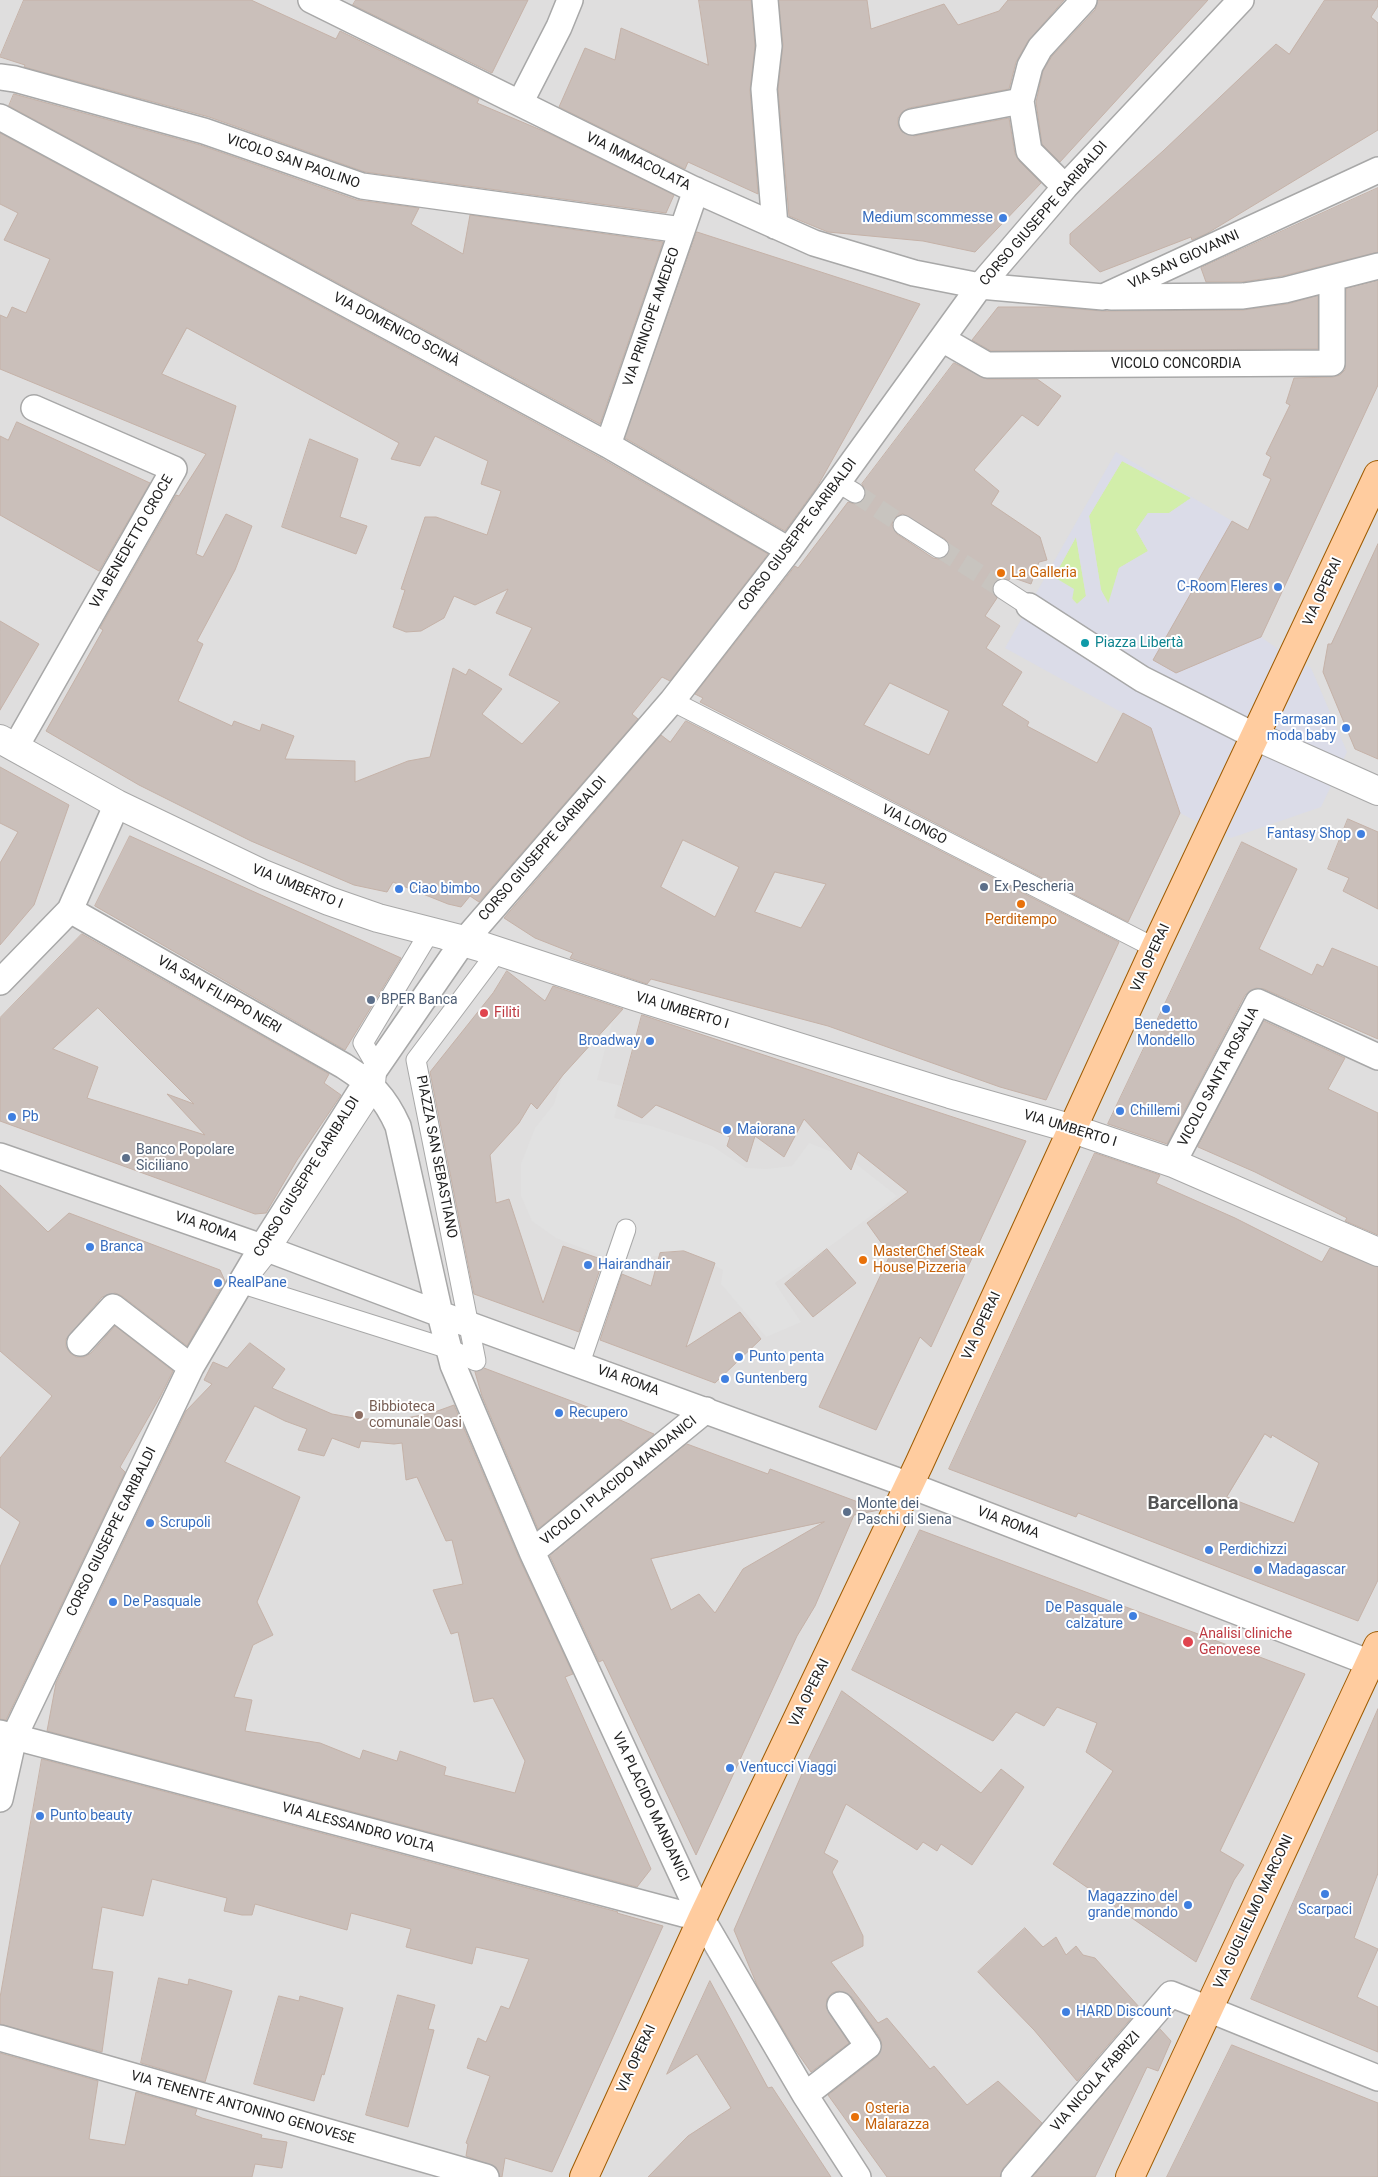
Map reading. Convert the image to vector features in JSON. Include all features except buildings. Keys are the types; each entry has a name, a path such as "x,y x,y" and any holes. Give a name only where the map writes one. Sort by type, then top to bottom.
{"main road":[{"name":"VIA OPERAI","path":"584,2177 702,1919 909,1485 1155,948 1378,475"},
{"name":"VIA GUGLIELMO MARCONI","path":"1130,2177 1375,1658"}],"street":[{"name":"VIA IMMACOLATA","path":"311,0 353,10 520,103 696,190 814,243 914,273 980,286"},
{"path":"520,103 559,27 570,0"},
{"path":"765,0 769,46 764,89 775,226"},
{"path":"1065,186 1029,151 1021,101 1030,66 1040,48 1084,0"},
{"name":"CORSO GIUSEPPE GARIBALDI","path":"0,1799 7,1735 192,1368 373,1079 462,943 672,701 788,550 846,488 942,339 980,286 1065,186 1240,0"},
{"name":"VICOLO SAN PAOLINO","path":"0,77 15,79 204,131 362,186 682,230"},
{"path":"912,122 1021,101"},
{"name":"VIA DOMENICO SCINÀ","path":"0,117 608,445 788,550"},
{"name":"VIA SAN GIOVANNI","path":"980,286 1103,297 1378,170"},
{"name":"VIA PRINCIPE AMEDEO","path":"608,445 696,190"},
{"path":"1103,297 1243,296 1285,290 1332,280 1378,266"},
{"name":"VICOLO CONCORDIA","path":"942,339 987,365 1332,363 1332,280"},
{"name":"VIA BENEDETTO CROCE","path":"8,744 174,469 34,408"},
{"path":"903,525 940,548"},
{"path":"1003,589 1142,679 1255,736 1378,791"},
{"name":"VIA LONGO","path":"672,701 1155,948"},
{"name":"VIA UMBERTO I","path":"8,744 117,804 263,874 329,901 378,918 950,1094 1073,1129 1174,1163 1378,1252"},
{"path":"0,982 70,910 117,804"},
{"name":"VIA SAN FILIPPO NERI","path":"70,910 373,1079"},
{"name":"PIAZZA SAN SEBASTIANO","path":"266,1248 243,1284 449,1349 476,1361 416,1060 494,956 462,943 429,933 363,1043 373,1079 388,1104 398,1126 449,1349 476,1420"},
{"name":"VICOLO SANTA ROSALIA","path":"1174,1163 1258,1002 1378,1058"},
{"name":"VIA ROMA","path":"0,1156 266,1248 440,1314 580,1363 1375,1658"},
{"name":"VIA ROMA","path":"580,1363 626,1229"},
{"path":"80,1343 113,1306 192,1368"},
{"name":"VICOLO I PLACIDO MANDANICI","path":"532,1552 706,1410"},
{"name":"VIA PLACIDO MANDANICI","path":"476,1420 532,1552 702,1919 805,2096 858,2177"},
{"name":"VIA ALESSANDRO VOLTA","path":"7,1735 702,1919"},
{"name":"VIA NICOLA FABRIZI","path":"1014,2177 1171,1994 1208,2010"},
{"path":"805,2096 868,2046 840,2005"},
{"path":"1208,2010 1378,2078"},
{"name":"VIA TENENTE ANTONINO GENOVESE","path":"0,2038 486,2177"}],"shaded area":[{"path":"0,0 1378,0 1378,2177 0,2177"},
{"name":"Piazza Libertà","path":"1116,452 1232,521 1153,660 1176,673 1261,637 1292,659 1311,668 1347,752 1321,807 1231,838 1180,813 1150,728 1005,648","holes":["1122,461 1191,498 1169,513 1148,513 1136,530 1148,551 1119,568 1108,604 1101,590 1089,516","1076,537 1086,596 1077,604 1072,600 1074,589 1054,577"]},
{"path":"583,1006 614,1015 597,1080 622,1086 614,1118 651,1126 712,1146 746,1168 767,1169 792,1166 809,1143 850,1159 897,1196 836,1242 775,1283 801,1322 766,1337 721,1284 723,1270 698,1256 653,1256 644,1272 556,1238 532,1221 521,1196 521,1164 535,1128 554,1104"}],"green space":[{"path":"1122,461 1191,498 1169,513 1148,513 1136,530 1148,551 1119,568 1109,604 1101,590 1089,516"},
{"path":"1076,537 1086,596 1077,604 1054,577"}],"tunnel":[{"path":"855,493 903,525"},
{"path":"939,548 1003,589"}],"place":[{"name":"Medium scommesse","path":"1003,218"},
{"name":"La Galleria","path":"1001,573"},
{"name":"C-Room Fleres","path":"1278,587"},
{"name":"Piazza Libertà","path":"1085,643"},
{"name":"Farmasan moda baby","path":"1346,728"},
{"name":"Fantasy Shop","path":"1361,834"},
{"name":"Ex Pescheria","path":"984,887"},
{"name":"Ciao bimbo","path":"399,889"},
{"name":"Perditempo","path":"1021,904"},
{"name":"BPER Banca","path":"371,1000"},
{"name":"Benedetto Mondello","path":"1166,1009"},
{"name":"Filiti","path":"484,1013"},
{"name":"Broadway","path":"650,1041"},
{"name":"Chillemi","path":"1120,1111"},
{"name":"Pb","path":"12,1117"},
{"name":"Maiorana","path":"727,1130"},
{"name":"Banco Popolare Siciliano","path":"126,1158"},
{"name":"Branca","path":"90,1247"},
{"name":"MasterChef Steak House Pizzeria","path":"863,1260"},
{"name":"Hairandhair","path":"588,1265"},
{"name":"RealPane","path":"218,1283"},
{"name":"Punto penta","path":"739,1357"},
{"name":"Guntenberg","path":"725,1379"},
{"name":"Recupero","path":"559,1413"},
{"name":"Bibbioteca comunale Oasi","path":"359,1415"},
{"name":"Monte dei Paschi di Siena","path":"847,1512"},
{"name":"Scrupoli","path":"150,1523"},
{"name":"Perdichizzi","path":"1209,1550"},
{"name":"Madagascar","path":"1258,1570"},
{"name":"De Pasquale","path":"113,1602"},
{"name":"De Pasquale calzature","path":"1133,1616"},
{"name":"Analisi cliniche Genovese","path":"1188,1642"},
{"name":"Ventucci Viaggi","path":"730,1768"},
{"name":"Punto beauty","path":"40,1816"},
{"name":"Scarpaci","path":"1325,1894"},
{"name":"Magazzino del grande mondo","path":"1188,1905"},
{"name":"HARD Discount","path":"1066,2012"},
{"name":"Osteria Malarazza","path":"855,2117"}],"district":[{"name":"Barcellona","path":"1193,1504"}]}
